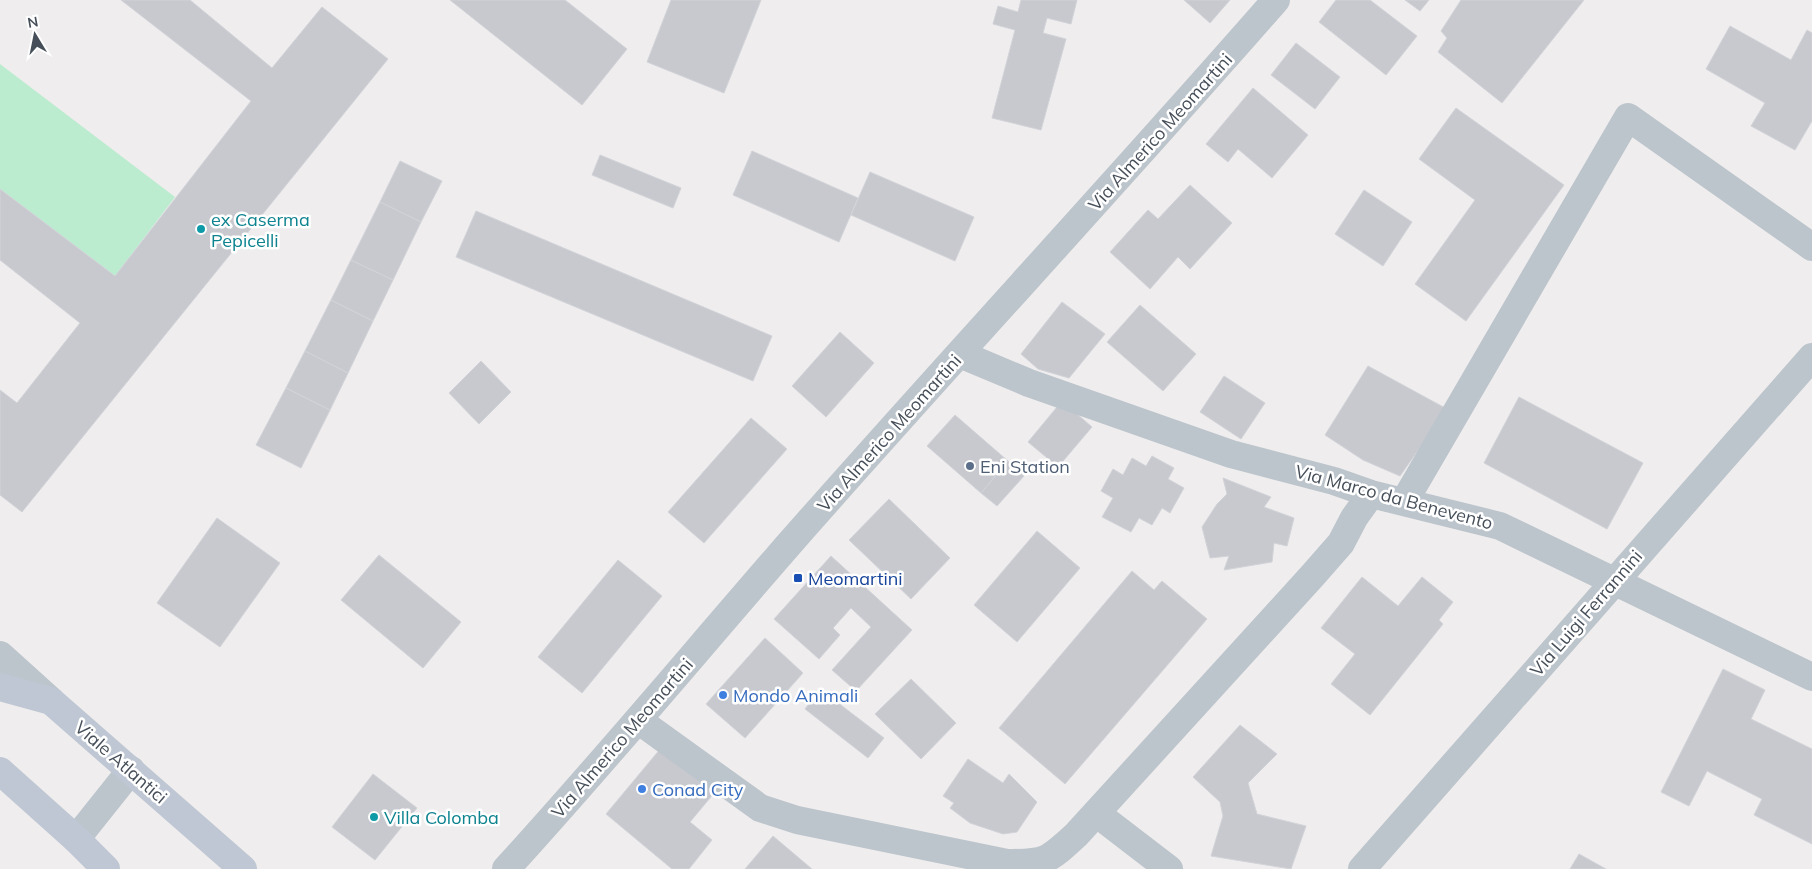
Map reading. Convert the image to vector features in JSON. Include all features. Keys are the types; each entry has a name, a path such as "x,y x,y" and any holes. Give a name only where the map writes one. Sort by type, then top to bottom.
{"street":[{"name":"Via Almerico Meomartini","path":"506,869 638,720 790,543 1161,132 1276,0"},
{"path":"1404,502 1628,117 1812,247"},
{"name":"Via Marco da Benevento","path":"960,354 1030,383 1231,454 1334,481 1371,494 1500,526 1812,677"},
{"name":"Via Luigi Ferrannini","path":"1362,869 1812,358"},
{"path":"638,720 760,808 797,820 1007,863 1061,864 1096,813 1314,575 1341,543 1354,518 1371,494"},
{"name":"Viale Atlantici","path":"0,655 243,869"},
{"path":"0,687 51,701"},
{"path":"76,839 131,770"},
{"path":"0,771 76,839 106,869"},
{"path":"1096,813 1169,869"}],"green space":[{"path":"0,64 175,197 115,276 0,189"}],"building":[{"name":"ex Caserma Pepicelli","path":"121,0 190,0 272,68 322,7 388,59 22,512 0,495 0,390 17,403 80,323 0,260 0,189 115,276 251,101"},
{"path":"450,0 565,0 627,49 582,105"},
{"path":"671,0 761,0 724,93 647,62"},
{"path":"1021,0 1077,0 1071,24 1047,18 1043,33 1066,39 1041,130 992,118 1015,30 993,24 998,6 1018,12"},
{"path":"1184,0 1230,0 1210,23"},
{"path":"1336,0 1370,0 1417,36 1386,75 1319,22"},
{"path":"1405,0 1429,0 1420,11"},
{"path":"1461,0 1584,0 1502,103 1438,52 1447,38 1441,31"},
{"path":"1730,26 1791,60 1807,30 1812,33 1812,121 1795,150 1751,126 1765,103 1706,69"},
{"path":"1296,43 1340,77 1315,109 1271,75"},
{"path":"1253,88 1308,135 1272,178 1238,149 1228,162 1206,144"},
{"path":"1456,108 1564,185 1466,321 1415,284 1475,200 1419,159"},
{"path":"752,151 858,198 839,242 733,195"},
{"path":"600,155 681,188 673,208 592,175"},
{"path":"400,161 442,181 421,222 380,202"},
{"path":"870,172 974,217 955,261 851,215"},
{"path":"1190,185 1232,223 1190,269 1178,257 1150,289 1110,252 1148,210 1158,219"},
{"path":"1364,190 1412,222 1383,266 1335,234"},
{"path":"380,202 421,222 393,280 351,260"},
{"path":"476,211 772,336 753,381 456,257"},
{"path":"351,260 393,280 373,321 331,300"},
{"path":"331,300 373,321 348,373 305,351"},
{"path":"1062,302 1105,334 1069,378 1038,369 1021,354"},
{"path":"1140,305 1196,354 1163,391 1107,342"},
{"path":"840,332 874,363 826,417 792,386"},
{"path":"305,351 348,373 330,410 286,388"},
{"path":"481,361 511,392 479,424 449,393"},
{"path":"1368,366 1447,409 1400,476 1363,460 1325,435"},
{"path":"1224,376 1265,403 1241,439 1200,412"},
{"path":"286,388 330,410 301,468 256,445"},
{"path":"1519,397 1643,463 1607,529 1484,463"},
{"path":"1062,401 1092,427 1058,467 1028,442"},
{"path":"955,415 1008,461 981,493 927,446"},
{"path":"751,418 787,449 704,543 668,512"},
{"path":"1152,456 1174,468 1168,479 1184,488 1170,513 1162,508 1152,525 1139,518 1131,532 1102,517 1113,498 1101,491 1113,469 1123,475 1132,458 1146,466"},
{"path":"1008,461 1024,476 997,506 981,493"},
{"path":"1223,478 1271,497 1264,507 1294,518 1287,546 1274,543 1272,562 1224,570 1229,556 1210,558 1202,527 1217,504 1227,494"},
{"path":"889,499 950,558 911,599 849,540"},
{"path":"217,518 280,563 220,647 157,603"},
{"path":"1037,531 1080,568 1017,642 974,605"},
{"path":"379,555 461,622 423,668 341,600"},
{"path":"831,556 912,630 856,691 832,670 871,627 851,608 833,628 840,635 819,659 774,619"},
{"path":"618,560 662,596 582,693 538,657"},
{"path":"1132,571 1154,590 1162,581 1207,619 1065,784 999,728"},
{"path":"1362,577 1398,606 1422,577 1453,602 1439,620 1443,624 1370,715 1331,684 1355,654 1321,628"},
{"path":"765,638 803,673 745,738 706,704"},
{"path":"1723,669 1765,690 1751,719 1812,749 1812,844 1754,815 1762,799 1707,771 1689,806 1661,792"},
{"path":"911,679 956,723 921,759 875,714"},
{"path":"820,689 884,738 868,758 805,709"},
{"path":"1240,725 1277,754 1248,783 1257,814 1306,826 1291,869 1211,856 1223,816 1220,802 1193,777"},
{"path":"661,748 715,792 690,822 712,840 689,869 672,869 606,814"},
{"path":"968,759 1003,783 1009,774 1037,802 1017,832 1003,834 970,823 950,808 954,803 943,796"},
{"name":"Villa Colomba","path":"373,774 417,808 375,860 332,827"},
{"path":"773,836 812,869 745,869"},
{"path":"1579,854 1606,869 1570,869"}],"place":[{"name":"ex Caserma Pepicelli","path":"201,229"},
{"name":"Eni Station","path":"970,466"},
{"name":"Meomartini","path":"798,578"},
{"name":"Mondo Animali","path":"723,695"},
{"name":"Conad City","path":"642,789"},
{"name":"Villa Colomba","path":"374,817"}]}
